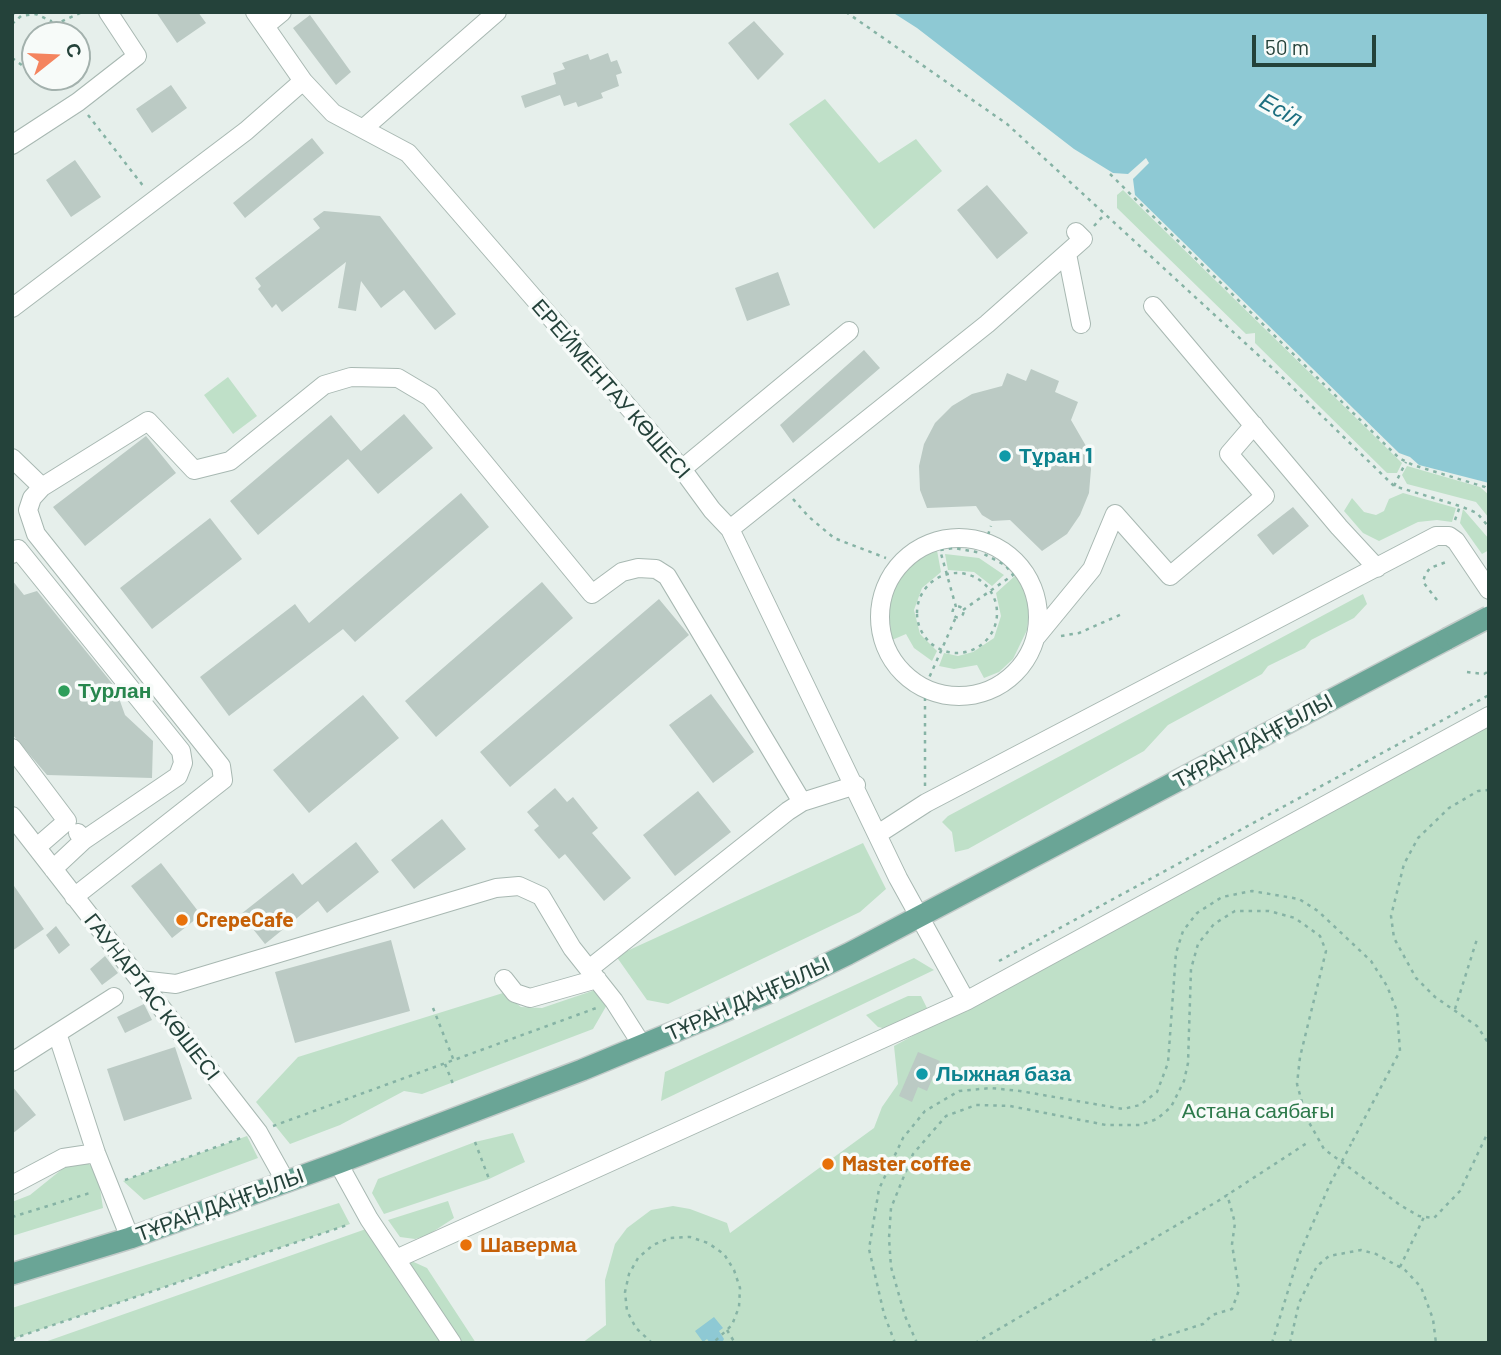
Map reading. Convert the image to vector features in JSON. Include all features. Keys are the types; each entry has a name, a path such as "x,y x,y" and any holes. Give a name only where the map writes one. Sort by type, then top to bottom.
{"main road":[{"name":"ТҰРАН ДАҢҒЫЛЫ","path":"12,1275 130,1238 338,1163 768,993 849,954 1489,617"}],"street":[{"path":"12,145 78,102 137,56 108,12"},
{"path":"260,19 282,12"},
{"path":"364,128 497,12"},
{"name":"ЕРЕЙМЕНТАУ КӨШЕСІ","path":"260,19 303,81 333,113 408,153 682,468 712,510 730,529 878,834 966,1001"},
{"path":"12,308 246,131 303,81"},
{"path":"730,529 987,324 1083,239 1076,232"},
{"path":"1067,254 1081,324"},
{"path":"1153,306 1339,527 1377,568"},
{"path":"682,468 849,331"},
{"path":"74,897 223,780 221,766 36,534 28,510 32,498 42,487 149,421 194,470 230,461 324,385 351,377 398,378 430,397 592,594 622,572 638,568 656,569 667,576 802,802"},
{"path":"1037,636 1037,601 1023,569 1007,553 984,548 968,537 931,542 914,551 889,579 882,596 879,623 886,649 900,671 925,689 944,696 969,696 992,690 1012,677 1028,658 1037,636 1092,569 1115,514 1170,576 1265,496 1228,454 1254,425"},
{"path":"12,458 42,487"},
{"path":"878,834 926,803 1436,536 1449,536 1457,541 1489,590"},
{"path":"12,554 18,549 181,751 183,763 178,776 84,840 53,869"},
{"path":"396,1259 966,1001 1489,716"},
{"path":"12,748 84,840"},
{"path":"504,979 515,993 530,998 593,974 802,802 856,785"},
{"name":"ГАУHАРТАС КӨШЕСІ","path":"12,816 140,980 266,1129 286,1182"},
{"path":"37,847 68,821"},
{"path":"140,980 176,984 496,888 519,886 541,896 642,1045"},
{"path":"12,1062 114,997"},
{"path":"58,1035 96,1153 130,1238"},
{"path":"12,1185 63,1158 96,1153"},
{"path":"338,1163 396,1259 452,1343"}],"path":[{"path":"12,12 17,19"},
{"path":"61,21 82,12"},
{"path":"846,12 1007,124 1281,376 1394,486 1477,513 1488,526"},
{"path":"12,24 17,19 36,14 49,21"},
{"path":"71,91 153,199"},
{"path":"1110,174 1406,462 1485,486 1489,491"},
{"path":"1394,486 1406,462"},
{"path":"781,486 809,517 834,538 886,558"},
{"path":"984,548 991,526"},
{"path":"926,803 925,689 956,617 953,613 956,607 940,550 984,548 1013,575 956,617"},
{"path":"1437,600 1423,582 1430,568 1448,560"},
{"path":"946,574 973,576 990,591 997,608 991,634 982,645 970,651 943,650 923,635 917,611 925,588 946,574"},
{"path":"956,607 963,610"},
{"path":"1037,636 1079,633 1122,614"},
{"path":"1467,671 1484,674 1489,671"},
{"path":"999,961 1489,695"},
{"path":"1489,790 1478,791 1449,808 1418,838 1404,864 1391,916 1394,938 1416,978 1436,997 1477,1026 1489,1044"},
{"path":"895,1343 876,1284 869,1249 879,1189 903,1138 925,1111 959,1091 1020,1091 1123,1110 1140,1105 1157,1092 1168,1063 1176,953 1183,931 1197,913 1222,897 1252,891 1298,899 1318,911 1371,961 1387,986 1397,1011 1401,1051 1330,1184 1299,1255 1272,1343"},
{"path":"917,1343 905,1316 891,1267 889,1238 891,1208 913,1154 946,1116 976,1105 1010,1106 1106,1125 1140,1125 1157,1119 1171,1107 1188,1063 1191,969 1198,944 1214,924 1235,911 1269,911 1295,918 1320,936 1326,951 1300,1057 1297,1084 1306,1117 1324,1149 1400,1205 1424,1217 1434,1218 1460,1191 1489,1130"},
{"path":"1455,1009 1477,939"},
{"path":"12,1217 109,1186 608,1003"},
{"path":"433,1007 454,1061"},
{"path":"445,1064 453,1084"},
{"path":"475,1142 489,1179"},
{"path":"975,1343 1227,1194 1307,1143"},
{"path":"1144,1343 1203,1324 1212,1315 1232,1309 1239,1290 1232,1244 1235,1223 1227,1194"},
{"path":"1400,1267 1424,1217"},
{"path":"12,1339 350,1224"},
{"path":"652,1343 636,1328 627,1311 625,1292 629,1274 639,1258 653,1245 670,1238 690,1237 708,1243 724,1254 734,1270 740,1288 739,1307 727,1330 713,1343"},
{"path":"1290,1343 1307,1282 1317,1266 1329,1256 1361,1250 1376,1254 1400,1267 1421,1287 1433,1319 1436,1343"},
{"path":"727,1330 736,1343"}],"green space":[{"path":"825,99 879,163 916,139 942,171 874,229 789,124"},
{"path":"1123,190 1402,463 1397,473 1387,473 1255,343 1255,333 1246,334 1117,208 1117,195"},
{"path":"228,377 257,416 233,434 204,395"},
{"path":"1407,466 1480,487 1489,495 1489,518 1476,502 1407,484 1402,475"},
{"path":"1403,493 1456,508 1452,522 1418,522 1379,541 1363,533 1344,511 1352,498 1364,512 1376,515 1384,511 1389,499"},
{"path":"1463,509 1489,539 1489,550 1482,554 1460,523"},
{"path":"936,545 941,572 922,588 914,610 920,634 937,651 932,661 914,648 906,634 892,640 887,598 894,579 910,560 924,549"},
{"path":"945,554 979,558 1004,575 992,586 974,572 948,570"},
{"path":"1016,575 1025,591 1029,612 1027,630 1013,659 999,672 984,678 977,665 954,669 939,666 944,653 958,656 973,652 994,638 1001,616 996,593"},
{"path":"1363,594 1367,604 1354,618 1311,640 1305,648 1268,666 1262,674 1168,725 1144,751 968,849 955,852 952,832 942,822 948,816"},
{"name":"Астана саябағы","path":"1489,726 1489,1343 582,1343 606,1325 605,1280 615,1244 627,1228 651,1210 673,1206 690,1209 727,1223 730,1233 874,1128 882,1107 898,1084 894,1046"},
{"path":"863,843 886,889 860,912 668,1004 647,1000 616,956"},
{"path":"914,958 934,970 661,1101 665,1072"},
{"path":"595,990 608,1003 593,1029 422,1094 404,1091 340,1125 290,1144 256,1102 298,1057 503,993 521,1007 542,1008"},
{"path":"908,996 921,996 928,1010 887,1029 878,1027 866,1015"},
{"path":"513,1133 525,1162 489,1179 384,1214 372,1193 378,1179 475,1142"},
{"path":"247,1136 258,1158 144,1200 123,1181"},
{"path":"82,1160 97,1169 103,1208 12,1236 12,1202 30,1195 66,1166"},
{"path":"448,1201 454,1218 428,1235 415,1239 400,1237 388,1220"},
{"path":"339,1203 350,1224 12,1339 12,1308"},
{"path":"366,1229 376,1245 427,1268 476,1343 42,1343"}],"water":[{"name":"Есіл","path":"892,12 1489,12 1489,483 1419,465 1410,457 1399,453 1135,195 1133,179 1149,163 1146,158 1128,174 1113,173 1074,149 917,28"},
{"path":"714,1317 723,1328 719,1331 724,1339 722,1343 710,1343 707,1339 703,1342 695,1331"}],"building":[{"path":"156,12 198,12 206,23 177,43"},
{"path":"310,15 351,72 336,85 293,28"},
{"path":"754,21 784,54 758,80 728,43"},
{"path":"608,53 611,62 617,60 622,73 616,75 619,86 601,93 603,98 578,107 576,102 564,106 560,95 525,108 521,96 556,84 553,73 565,69 562,63 588,54 590,60"},
{"path":"171,85 187,108 152,133 136,109"},
{"path":"312,138 324,153 245,218 233,203"},
{"path":"75,160 101,197 71,217 46,180"},
{"path":"987,185 1028,233 997,259 957,210"},
{"path":"324,211 380,216 456,314 435,330 404,290 381,308 361,281 356,311 338,308 346,262 282,312 276,304 272,308 258,289 261,286 255,278 320,228 313,219"},
{"path":"778,272 790,305 747,321 735,288"},
{"path":"864,350 880,368 793,443 780,425"},
{"name":"Тұран 1","path":"1031,369 1059,381 1055,392 1078,402 1071,420 1086,446 1091,469 1089,493 1080,515 1067,534 1042,551 1010,520 992,521 982,515 976,506 927,508 920,490 919,466 924,444 935,423 952,406 972,394 1002,386 1007,373 1026,381"},
{"path":"404,414 433,448 378,494 348,459 258,535 230,501 331,415 361,451"},
{"path":"146,436 176,473 85,546 53,507"},
{"path":"461,493 489,527 355,642 343,629 229,716 200,677 295,604 309,623"},
{"path":"1293,507 1309,526 1273,555 1257,535"},
{"path":"210,518 242,559 152,629 120,588"},
{"name":"Турлан","path":"12,580 24,595 37,591 115,687 125,715 153,741 152,778 47,775 12,734"},
{"path":"542,582 573,618 436,737 405,701"},
{"path":"659,599 689,635 510,787 480,752"},
{"path":"711,694 754,752 713,783 669,725"},
{"path":"363,695 399,738 309,813 273,770"},
{"path":"555,788 567,802 573,797 598,828 592,833 631,878 604,901 565,854 559,859 534,830 539,826 527,812"},
{"path":"698,791 731,832 675,876 643,835"},
{"path":"442,819 466,849 414,889 391,860"},
{"path":"356,842 379,872 327,913 318,901 265,944 241,914 293,873 302,885"},
{"path":"161,863 201,915 172,938 131,886"},
{"path":"12,883 44,929 12,951"},
{"path":"56,926 70,945 59,954 46,935"},
{"path":"391,940 410,1011 295,1043 275,972"},
{"path":"105,956 118,973 102,985 90,969"},
{"path":"144,1004 152,1020 125,1033 117,1017"},
{"path":"175,1047 192,1099 124,1121 107,1069"},
{"name":"Лыжная база","path":"918,1052 940,1061 927,1091 918,1087 912,1102 899,1096"},
{"path":"12,1086 36,1115 12,1134"}],"place":[{"name":"Тұран 1","path":"1005,456"},
{"name":"Турлан","path":"64,691"},
{"name":"CrepeCafe","path":"182,920"},
{"name":"Лыжная база","path":"922,1074"},
{"name":"Master coffee","path":"828,1164"},
{"name":"Шаверма","path":"466,1245"}]}
